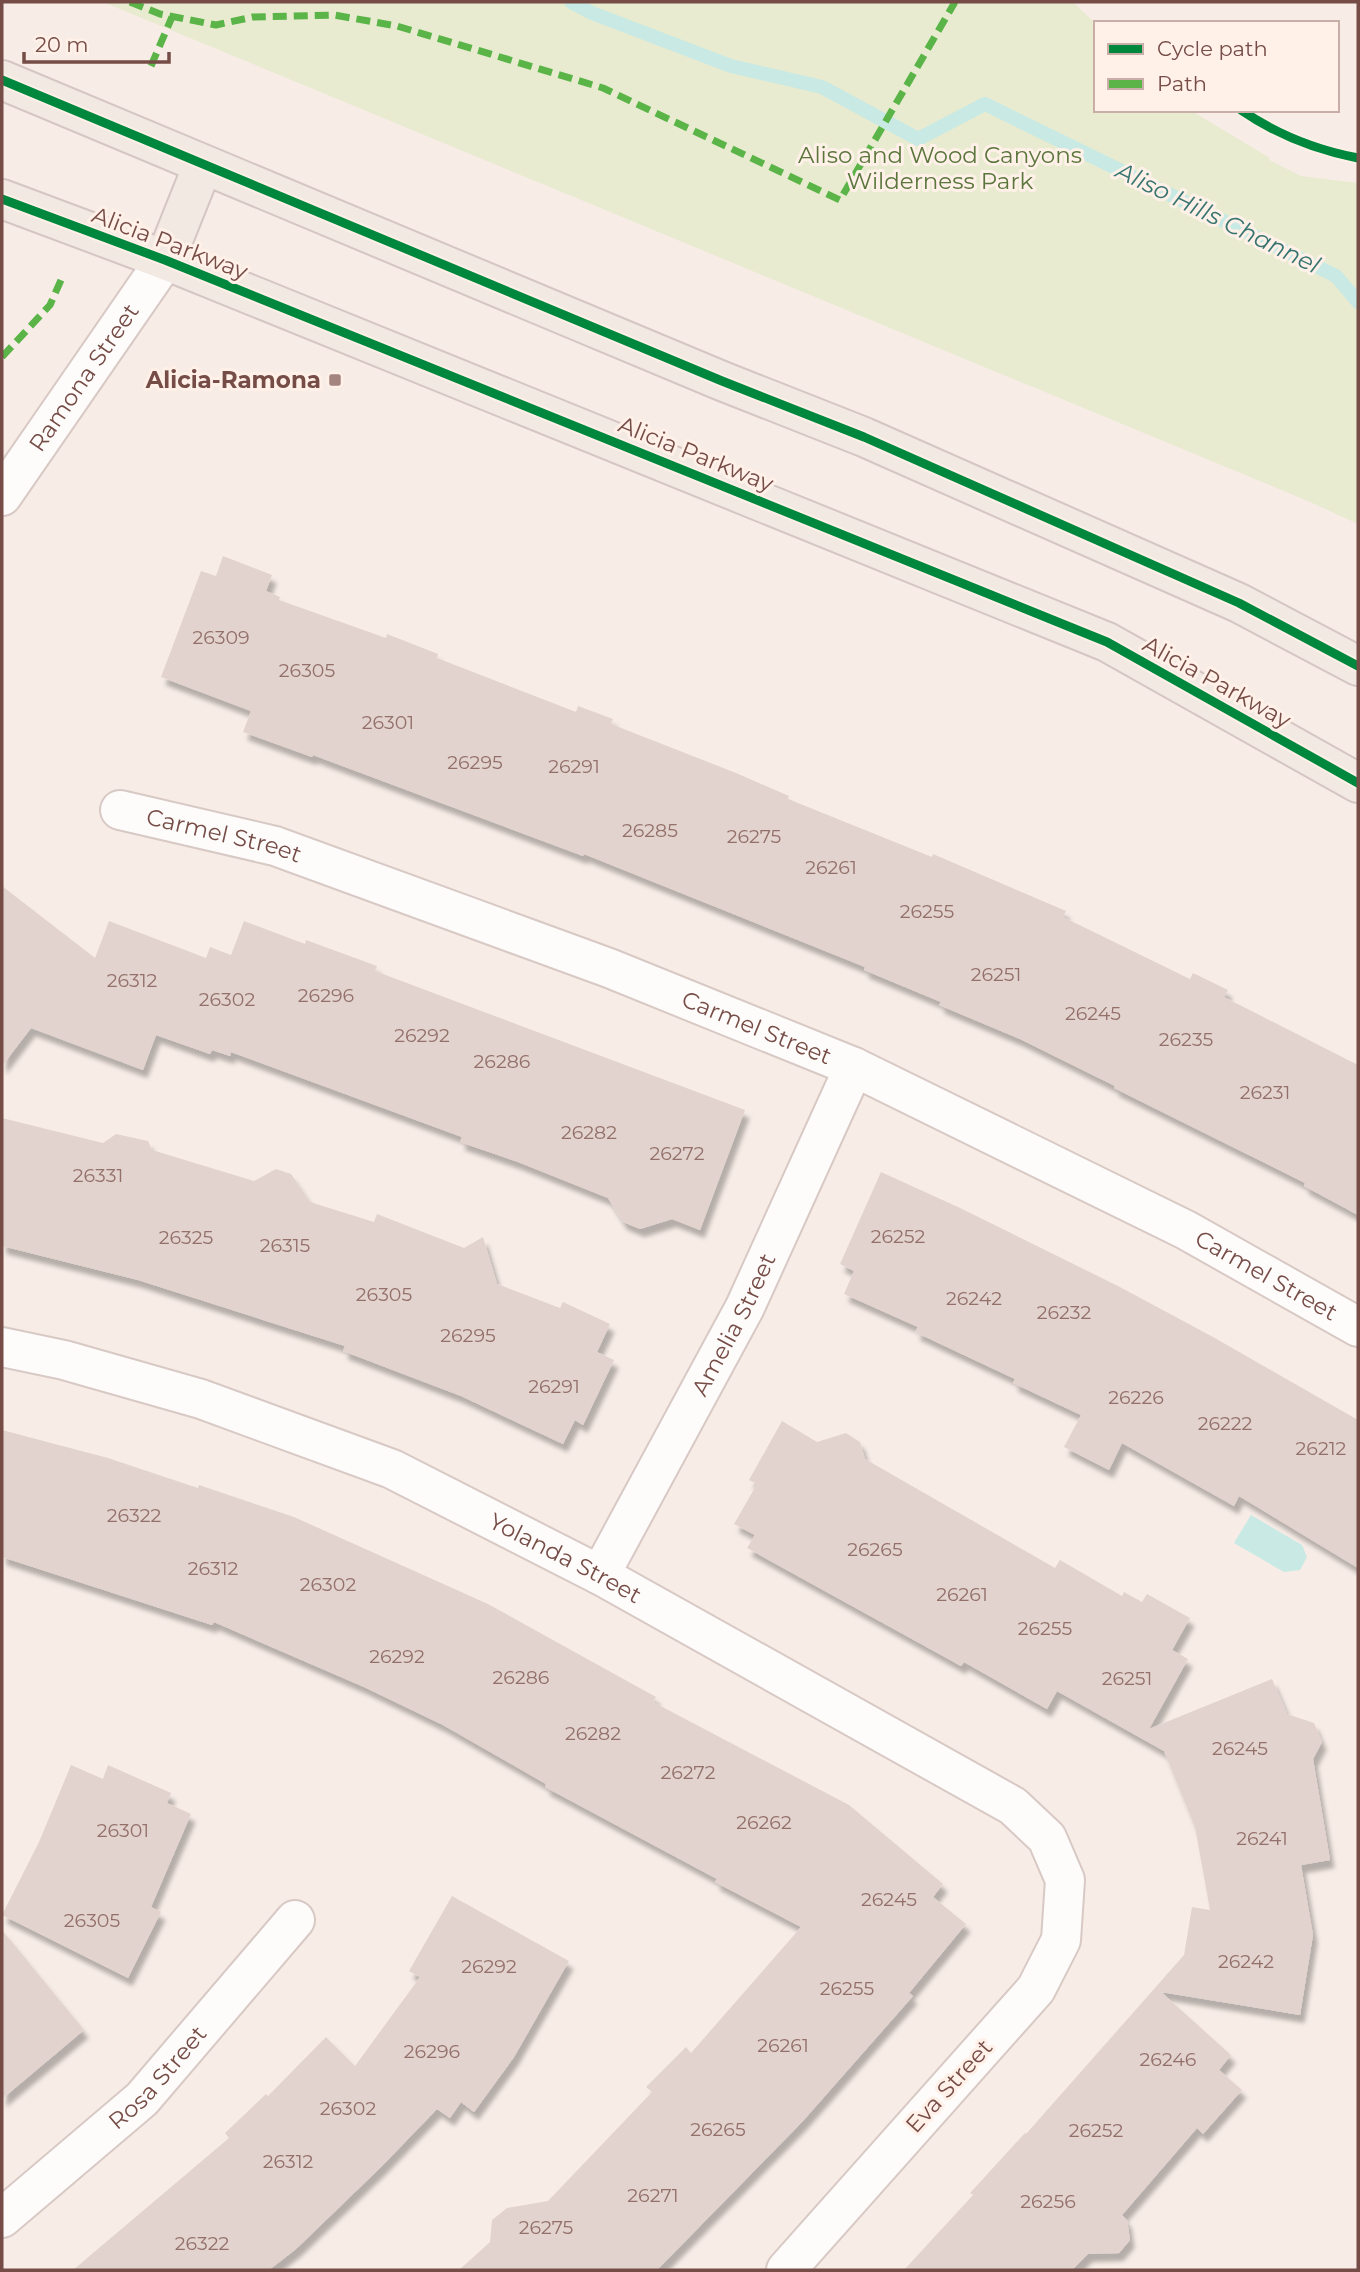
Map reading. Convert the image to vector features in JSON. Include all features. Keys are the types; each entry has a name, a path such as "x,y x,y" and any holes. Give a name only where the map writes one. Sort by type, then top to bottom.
{"main road":[{"path":"2,80 722,381 864,437 1239,603 1358,666"},
{"path":"165,260 203,165"},
{"name":"Alicia Parkway","path":"2,200 165,260 1107,642 1358,783"}],"street":[{"name":"Ramona Street","path":"2,496 165,260"},
{"name":"Carmel Street","path":"120,810 275,846 609,968 854,1067 1186,1230 1358,1327"},
{"name":"Amelia Street","path":"600,1575 745,1307 854,1067"},
{"name":"Yolanda Street","path":"2,1347 64,1360 201,1399 392,1469 600,1575 1013,1806 1047,1838 1065,1880"},
{"name":"Eva Street","path":"786,2270 1036,1989 1061,1940 1065,1880"},
{"name":"Rosa Street","path":"2,2218 142,2099 295,1920"}],"green space":[{"name":"Aliso and Wood Canyons Wilderness Park","path":"103,2 1073,2 1094,22 1094,112 1193,112 1270,158 1269,160 1301,176 1358,183 1358,524"}],"water":[{"path":"1251,1515 1302,1545 1307,1557 1300,1570 1284,1572 1234,1543"}],"building":[{"path":"223,556 272,575 266,591 280,597 279,600 386,638 387,634 438,654 437,658 576,712 578,706 613,719 611,724 736,773 789,796 788,799 932,857 933,854 1066,911 1063,917 1190,979 1193,973 1228,990 1224,997 1358,1065 1358,1215 1304,1186 1305,1183 1114,1088 1115,1086 1020,1039 939,1005 941,1002 864,970 865,967 584,854 583,856 313,755 312,757 243,732 251,711 161,677 201,571 216,576"},
{"path":"2,886 95,958 109,921 206,958 210,947 231,955 244,921 305,944 306,940 377,966 375,971 745,1110 700,1230 672,1219 640,1229 623,1222 608,1198 460,1142 462,1137 231,1052 230,1056 212,1050 210,1054 156,1035 143,1070 31,1028 2,1066"},
{"path":"2,1118 103,1143 116,1134 148,1141 152,1150 254,1181 276,1169 291,1174 310,1202 374,1222 377,1214 464,1248 483,1237 497,1284 560,1308 563,1302 610,1324 597,1352 614,1360 583,1425 575,1420 563,1444 461,1396 343,1351 345,1346 138,1280 2,1246"},
{"path":"881,1172 1118,1286 1358,1420 1358,1568 1239,1496 1234,1506 1122,1443 1109,1470 1064,1447 1081,1415 1013,1383 1015,1379 915,1332 918,1327 844,1294 854,1271 840,1264"},
{"path":"782,1421 817,1442 846,1433 860,1442 865,1459 1055,1568 1060,1560 1122,1596 1124,1592 1142,1602 1147,1594 1190,1618 1172,1650 1188,1659 1149,1729 1272,1679 1287,1714 1314,1723 1322,1742 1313,1759 1330,1860 1301,1865 1313,1935 1300,2015 1161,1992 1231,2055 1219,2070 1242,2090 1203,2134 1197,2128 1122,2215 1127,2220 1130,2240 1119,2253 1088,2254 1072,2270 904,2270 1184,1955 1192,1907 1210,1910 1195,1827 1164,1751 1057,1691 1047,1709 964,1662 961,1666 747,1548 755,1535 734,1524 757,1484 749,1480"},
{"path":"2,1430 108,1458 198,1488 199,1485 294,1517 488,1604 656,1697 653,1702 849,1805 943,1884 933,1897 966,1924 909,1993 913,1996 802,2122 657,2270 459,2270 490,2242 492,2220 507,2208 548,2201 652,2092 646,2087 686,2047 691,2053 801,1927 545,1787 546,1784 443,1725 364,1687 214,1622 212,1625 2,1557"},
{"path":"71,1765 103,1779 108,1765 171,1793 167,1803 191,1814 151,1907 161,1912 128,1978 2,1915 39,1842"},
{"path":"452,1896 569,1961 514,2057 474,2112 461,2102 450,2118 437,2109 296,2249 269,2270 73,2270 229,2138 225,2133 266,2094 268,2096 326,2037 355,2066 420,1977 409,1971"},
{"path":"2,1930 84,2030 2,2099"}],"waterway":[{"name":"Aliso Hills Channel","path":"571,2 592,13 731,66 822,87 918,139 985,104 1336,276 1358,302"}],"marked path":[{"path":"130,2 160,14 216,25 253,17 334,15 397,26 603,88 840,200 955,2"},
{"path":"151,66 172,17"},
{"path":"2,357 50,305 61,280"}],"cycle path":[{"path":"2,80 722,381 864,437 1239,603 1358,666"},
{"path":"1244,112 1297,140 1358,158"},
{"path":"2,199 165,260 1107,642 1358,783"}],"place":[{"name":"Alicia-Ramona","path":"335,380"}]}
